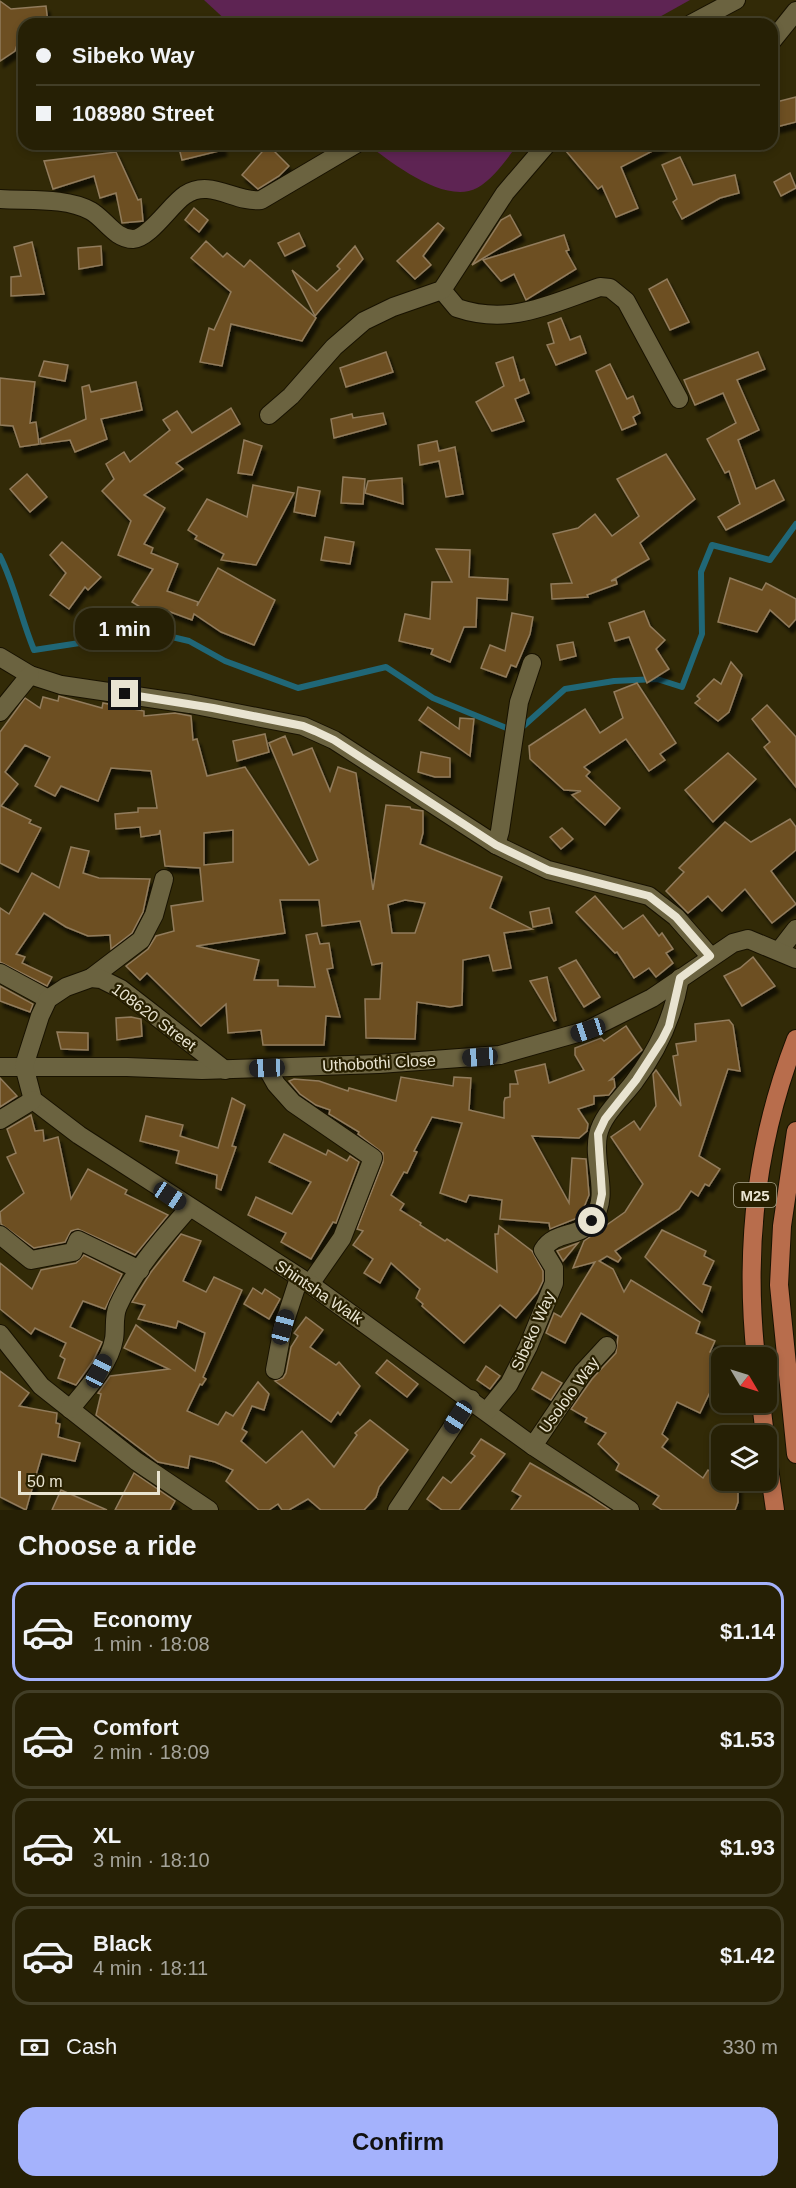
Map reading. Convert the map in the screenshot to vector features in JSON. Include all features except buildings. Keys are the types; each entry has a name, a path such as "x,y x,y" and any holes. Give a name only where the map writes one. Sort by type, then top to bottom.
{"main road":[{"name":"M25","path":"755,1347 750,1306 755,1195 771,1112 796,1039"},
{"name":"M25","path":"796,1131 782,1226 779,1285 796,1454"},
{"path":"772,1491 775,1510"}],"street":[{"path":"702,18 736,0"},
{"path":"778,33 796,10"},
{"path":"0,199 82,207 101,218 121,236 131,239 147,232 185,195 196,190 204,188 251,201 261,200 346,150"},
{"path":"269,415 291,396 334,347 364,321 393,307 442,290 504,193 542,150"},
{"path":"442,290 457,308 505,317 521,315 600,287 610,288 626,301 679,399"},
{"path":"0,657 30,675 61,685 190,704 303,726 334,740 496,845 548,870 649,896 676,917 710,956"},
{"path":"496,845 502,820 519,702 532,663"},
{"path":"0,711 30,675"},
{"path":"91,978 141,940 154,915 164,879"},
{"path":"779,951 796,929"},
{"name":"Uthobothi Close","path":"0,1067 225,1070 379,1064 500,1055 588,1030 652,998 710,956 742,939 796,959"},
{"path":"0,973 48,999 24,1066 33,1100 0,1120"},
{"name":"108620 Street","path":"48,999 66,987 91,978 101,979 121,989 225,1070"},
{"name":"Sibeko Way","path":"487,1411 509,1383 528,1347 554,1284 554,1268 543,1250 555,1237 587,1227 599,1208 602,1194 598,1134 605,1119 636,1080 662,1040 669,1026 680,978"},
{"path":"267,1068 276,1084 293,1103 372,1156 372,1163 342,1238 305,1281 283,1327 275,1370"},
{"name":"Shintsha Walk","path":"33,1100 79,1135 305,1281 533,1446 630,1510"},
{"path":"70,1409 99,1371 114,1338 117,1309 140,1270 189,1208"},
{"path":"0,1235 31,1260 73,1252 78,1240 140,1270"},
{"path":"0,1334 41,1386 136,1461 209,1510"},
{"name":"Usololo Way","path":"533,1446 583,1372 607,1346"},
{"path":"397,1510 471,1399"}],"shaded area":[{"path":"204,0 690,0 658,18 224,18"},
{"path":"375,150 513,150 489,179 477,188 464,192 435,187 419,180"}],"waterway":[{"path":"0,556 34,650 151,632 189,641 225,661 298,688 386,667 433,698 509,729 519,730 565,689 614,681 657,679 682,687 702,634 701,572 712,545 770,560 796,524"}],"route":[{"path":"125,694 303,726 334,740 496,845 548,870 649,896 676,917 710,956 680,978 669,1026 662,1040 636,1080 605,1119 598,1134 602,1194 599,1208 592,1221"}]}
